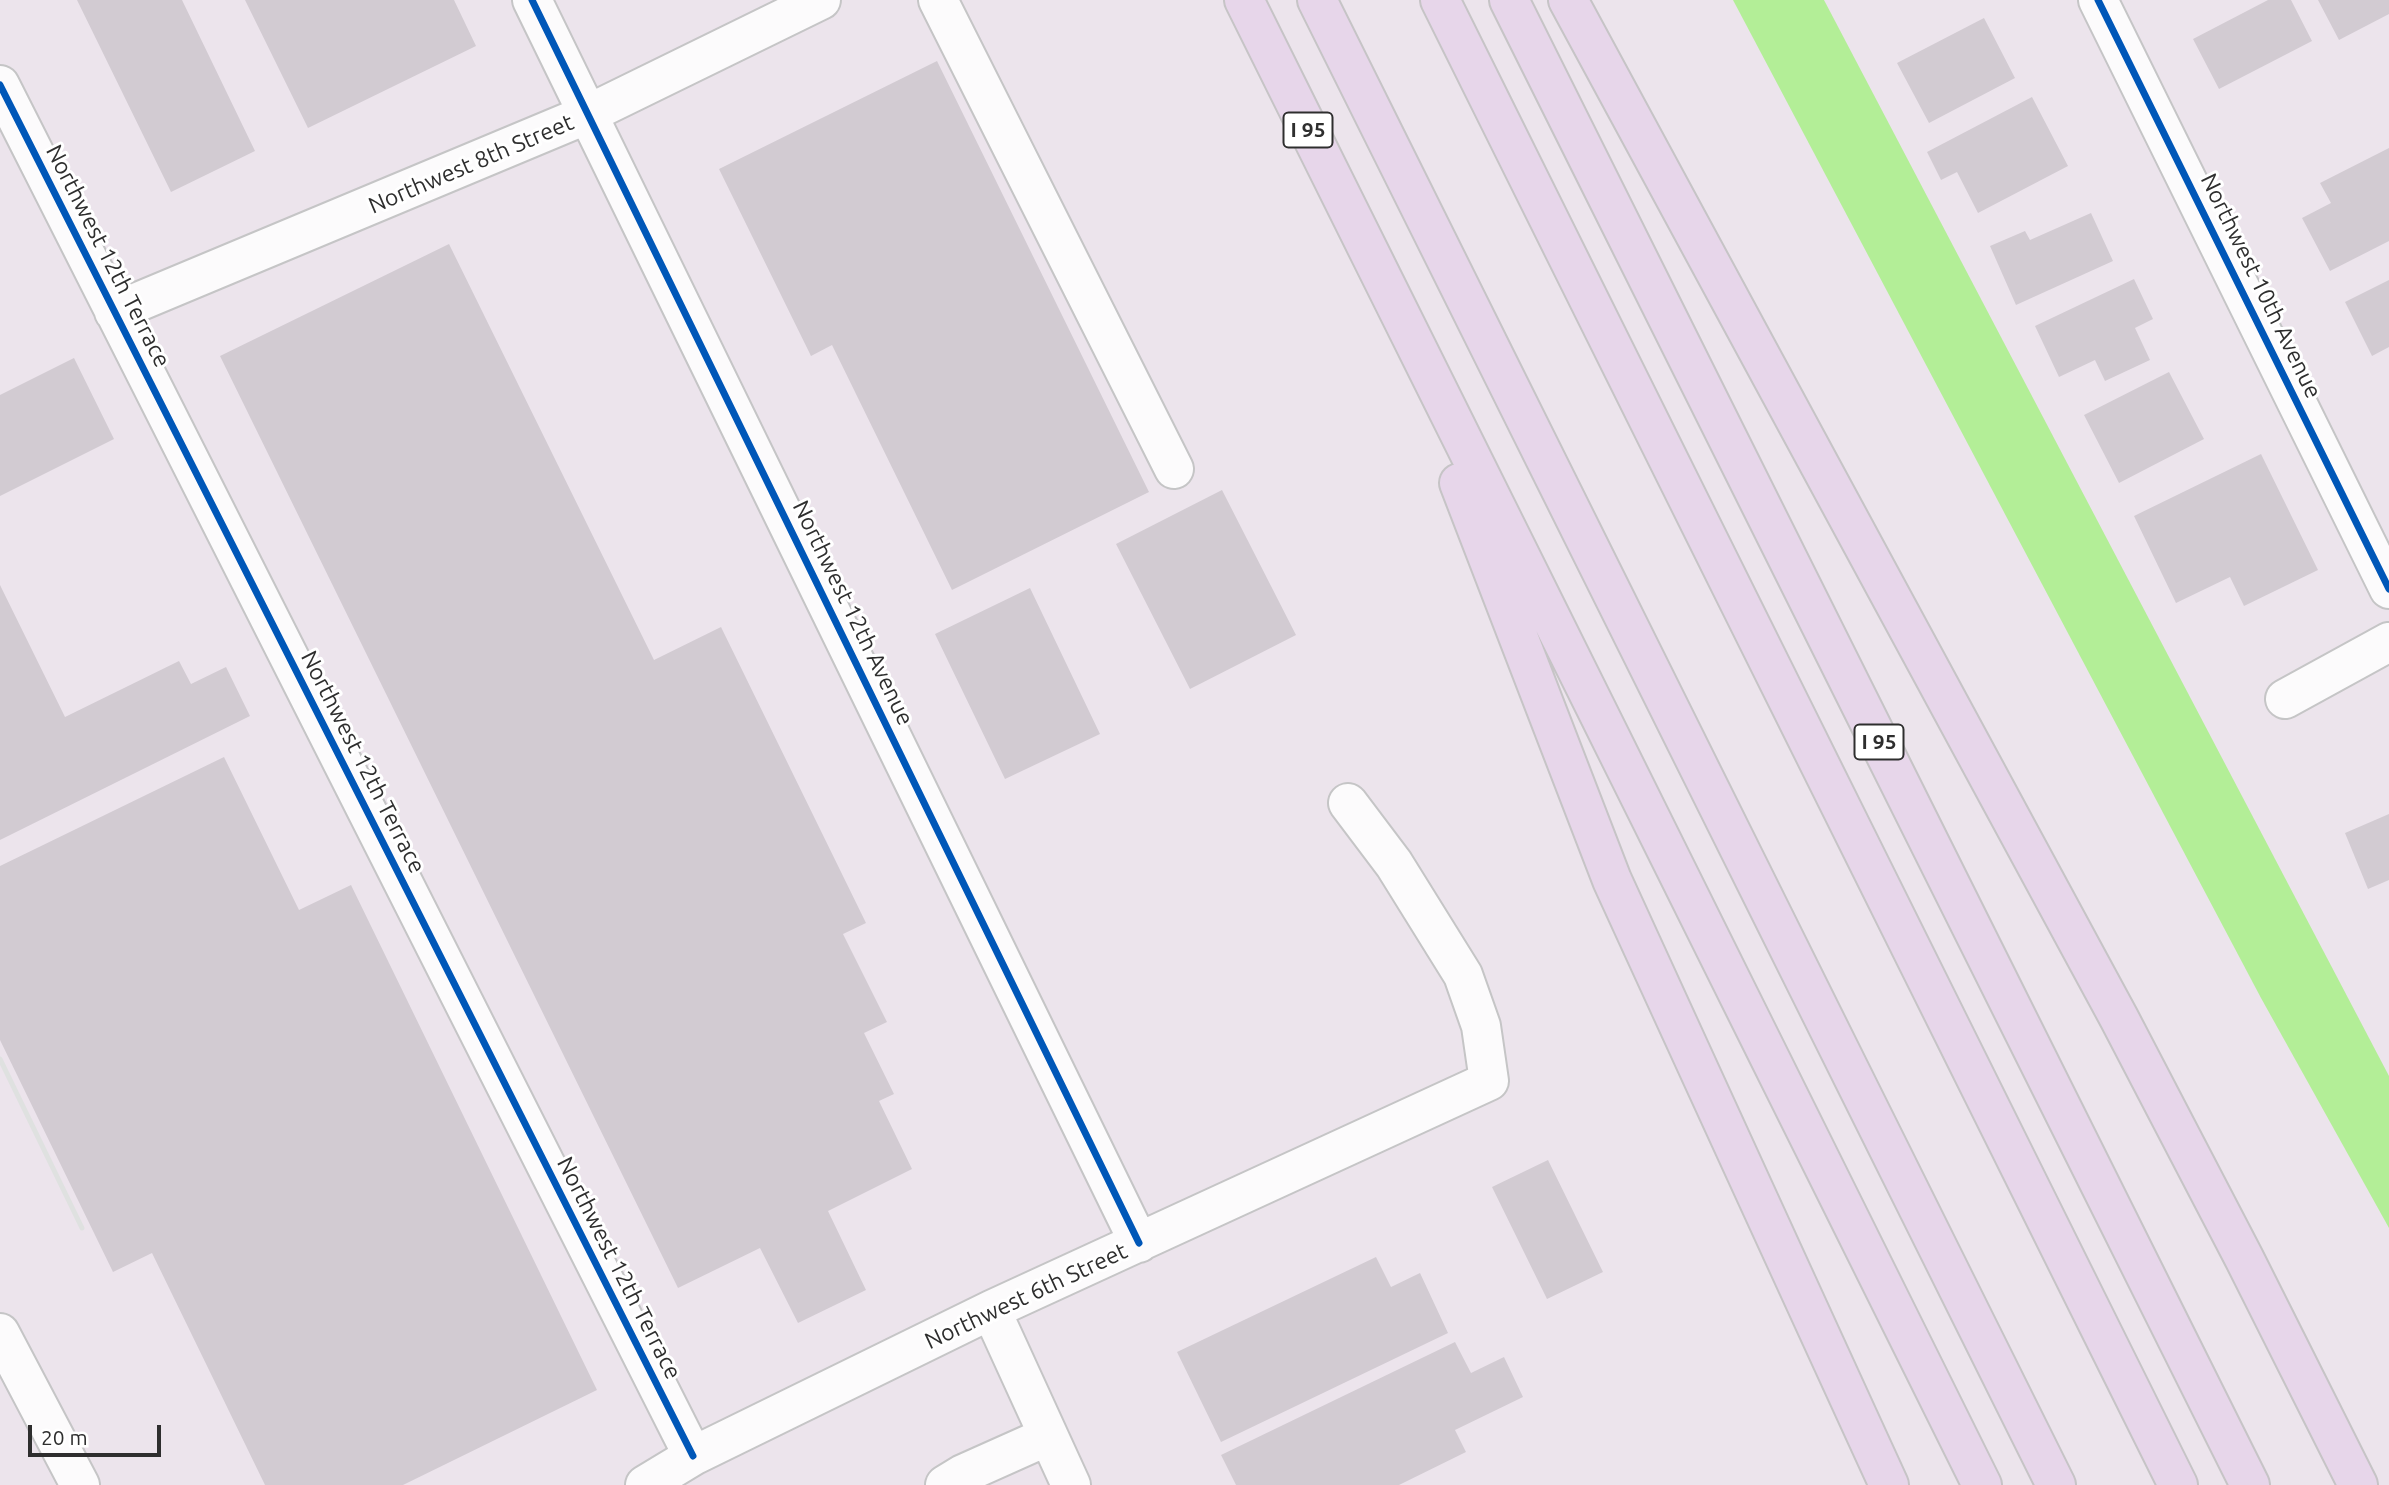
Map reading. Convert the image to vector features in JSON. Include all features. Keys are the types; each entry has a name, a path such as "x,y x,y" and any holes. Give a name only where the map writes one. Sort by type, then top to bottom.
{"highway":[{"name":"I 95","path":"1244,0 1982,1485"},
{"path":"1317,0 2056,1485"},
{"path":"1440,0 2178,1485"},
{"name":"I 95","path":"1508,0 2250,1485"},
{"path":"1568,0 2119,1018 2244,1258 2357,1485"},
{"path":"1373,259 1612,880 1889,1485"}],"street":[{"name":"Northwest 12th Avenue","path":"532,0 1139,1243"},
{"name":"Northwest 8th Street","path":"114,312 588,114 821,0"},
{"path":"938,0 1174,469"},
{"name":"Northwest 10th Avenue","path":"2098,0 2389,589"},
{"name":"Northwest 12th Terrace","path":"0,85 693,1456"},
{"path":"2285,699 2389,642"},
{"name":"Northwest 6th Street","path":"645,1485 693,1456 991,1310 1489,1082 1481,1026 1463,975 1394,864 1348,803"},
{"path":"991,1310 1071,1485"},
{"path":"0,1333 80,1485"},
{"path":"945,1485 1048,1436"}],"shaded area":[{"path":"1733,0 1824,0 2389,1076 2389,1228 2261,998"}],"building":[{"path":"77,0 182,0 255,151 171,192"},
{"path":"245,0 454,0 476,46 308,128"},
{"path":"2268,0 2291,0 2312,41 2219,89 2193,39"},
{"path":"2318,0 2389,0 2389,14 2339,40"},
{"path":"1984,18 2015,78 1929,123 1897,63"},
{"path":"937,61 1149,492 952,590 832,345 811,356 719,169"},
{"path":"2032,97 2068,166 1978,213 1957,172 1941,180 1927,152"},
{"path":"2389,148 2389,241 2330,271 2302,218 2331,203 2320,183"},
{"path":"2091,213 2113,261 2016,305 1990,246 2025,231 2030,240"},
{"path":"449,244 654,660 721,627 866,923 843,934 887,1022 864,1033 894,1094 879,1101 912,1169 828,1211 866,1290 798,1323 760,1248 678,1288 220,356"},
{"path":"2134,279 2153,319 2135,328 2150,360 2105,381 2095,360 2059,377 2035,326"},
{"path":"2389,280 2389,347 2372,356 2345,302"},
{"path":"74,358 114,439 0,496 0,395"},
{"path":"2169,372 2204,439 2119,483 2084,415"},
{"path":"2261,454 2318,570 2244,606 2230,577 2176,603 2134,516"},
{"path":"1222,490 1296,635 1190,689 1116,544"},
{"path":"0,585 65,717 179,661 191,684 226,667 250,716 0,840"},
{"path":"1030,588 1100,734 1005,779 935,634"},
{"path":"224,757 299,910 351,885 597,1390 403,1485 265,1485 152,1253 113,1272 0,1040 0,866"},
{"path":"2389,814 2389,880 2368,889 2345,833"},
{"path":"1548,1160 1603,1272 1547,1299 1492,1187"},
{"path":"1376,1257 1391,1287 1420,1273 1448,1333 1221,1442 1177,1352"},
{"path":"1455,1342 1471,1373 1504,1357 1523,1397 1455,1430 1466,1452 1399,1485 1236,1485 1221,1455"}],"railway":[{"path":"0,1059 82,1228"}],"cycle path":[{"path":"532,0 1139,1243"},
{"path":"2098,0 2389,589"},
{"path":"0,85 693,1456"}]}
